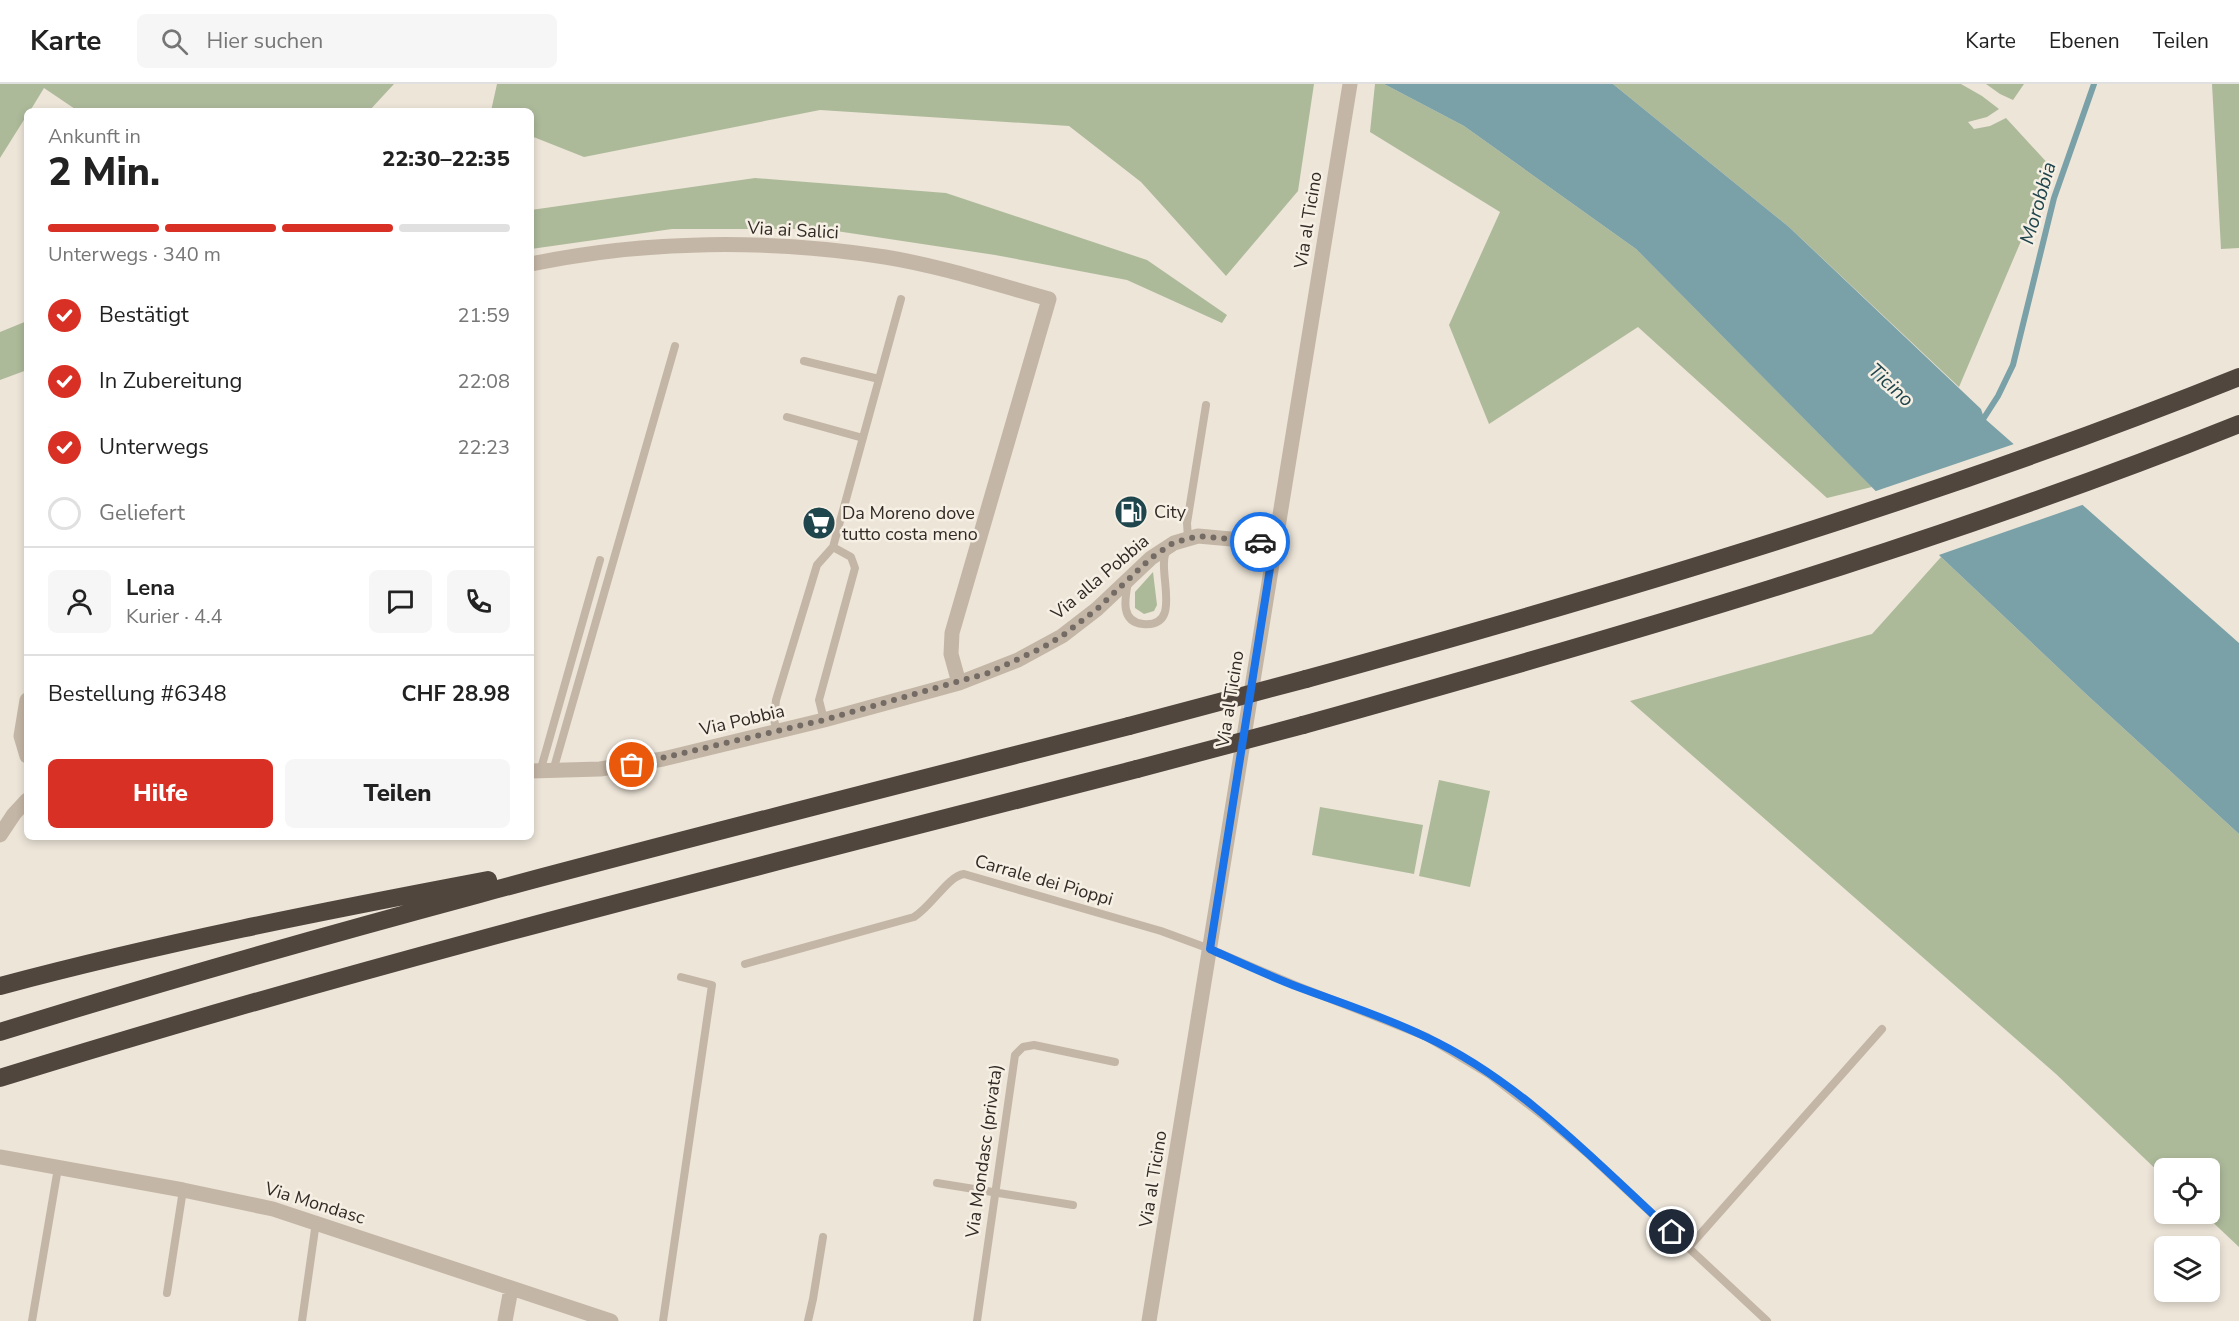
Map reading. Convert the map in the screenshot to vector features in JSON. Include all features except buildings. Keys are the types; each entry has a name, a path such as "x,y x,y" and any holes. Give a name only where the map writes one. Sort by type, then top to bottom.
{"highway":[{"path":"0,1032 236,961 641,851 1306,679 1668,576 1903,501 2075,441 2239,377"},
{"path":"0,1078 270,996 1303,725 1552,656 1749,597 1918,542 2103,478 2239,424"},
{"path":"0,986 88,963 339,908 641,851"}],"street":[{"name":"Via al Ticino","path":"1149,1321 1350,84"},
{"name":"Via ai Salici","path":"534,264 610,251 682,246 771,247 886,258 946,270 1049,299 952,633 951,654 959,683"},
{"path":"1181,541 1198,536 1218,536 1274,543"},
{"name":"Via alla Pobbia","path":"959,683 988,673 1042,648 1081,622 1151,558 1181,541"},
{"name":"Via Pobbia","path":"542,772 632,765 777,732 959,683"},
{"path":"24,718 21,736 24,746"},
{"path":"0,835 24,803"},
{"name":"Via Mondasc","path":"0,1157 183,1190 273,1209 611,1321"},
{"path":"505,1321 511,1289"}],"lane":[{"path":"777,732 774,709 782,677 817,565 832,547 901,299"},
{"path":"542,772 675,346"},
{"path":"804,360 879,379"},
{"path":"1129,579 1124,601 1127,614 1138,623 1145,624 1159,620 1167,608 1164,555 1181,541 1187,523 1206,405"},
{"path":"787,417 863,438"},
{"path":"824,720 819,699 855,568 854,561 847,553 832,547"},
{"path":"542,772 600,560"},
{"name":"Carrale dei Pioppi","path":"744,964 904,921 922,912 954,876 964,874 1161,932 1210,949 1295,986 1427,1037 1461,1056 1513,1091 1589,1155 1767,1321"},
{"path":"663,1321 712,985 681,977"},
{"path":"1688,1248 1882,1029"},
{"name":"Via Mondasc (privata)","path":"977,1321 1013,1061 1019,1050 1027,1045 1034,1045 1115,1062"},
{"path":"32,1321 58,1168"},
{"path":"937,1183 1073,1205"},
{"path":"166,1293 183,1190"},
{"path":"302,1321 316,1222"},
{"path":"808,1321 823,1237"}],"green space":[{"path":"0,84 394,84 372,108 74,108 44,88 32,108 24,108 24,120 0,158"},
{"path":"497,84 1314,84 1298,191 1226,276 1141,182 1069,126 820,110 584,157 534,137 534,108 492,108"},
{"path":"1375,84 1384,84 1464,126 1636,249 1872,487 1827,498 1638,327 1489,424 1449,325 1500,212 1370,132"},
{"path":"1613,84 1961,84 1999,109 1987,117 1968,122 1974,129 1990,126 2006,118 2052,168 1959,387 1789,227"},
{"path":"1986,84 2024,84 2013,100"},
{"path":"2212,84 2239,84 2239,248 2221,249"},
{"path":"755,178 946,193 1147,260 1227,315 1222,323 1127,280 995,255 823,229 672,229 534,249 534,210"},
{"path":"24,322 24,371 0,380 0,332"},
{"path":"1941,557 2239,834 2239,1247 2215,1224 2220,1224 2220,1158 2154,1158 2154,1167 2056,1074 1630,701 1872,634"},
{"path":"1153,572 1157,605 1154,611 1144,614 1135,608 1135,592"},
{"path":"1439,780 1490,791 1470,887 1419,876"},
{"path":"1320,807 1423,825 1414,874 1312,855"}],"water":[{"name":"Ticino","path":"1384,84 1613,84 1789,227 1981,409 1984,418 2239,643 2239,834 1941,557 1636,249 1464,126"}],"pier":[{"path":"2017,443 2085,504 1936,556 1873,492"}],"waterway":[{"name":"Morobbia","path":"1980,424 1998,396 2013,365 2054,198 2094,84"}],"way so far":[{"path":"632,765 824,720 988,673 1062,636 1097,609 1151,558 1173,543 1198,536 1218,536 1260,542"}],"place":[{"name":"City","path":"1131,512"},
{"name":"Da Moreno dove tutto costa meno","path":"819,523"}],"route":[{"path":"1260,542 1274,543 1210,949 1295,986 1427,1037 1461,1056 1513,1091 1543,1116 1672,1232"}]}
